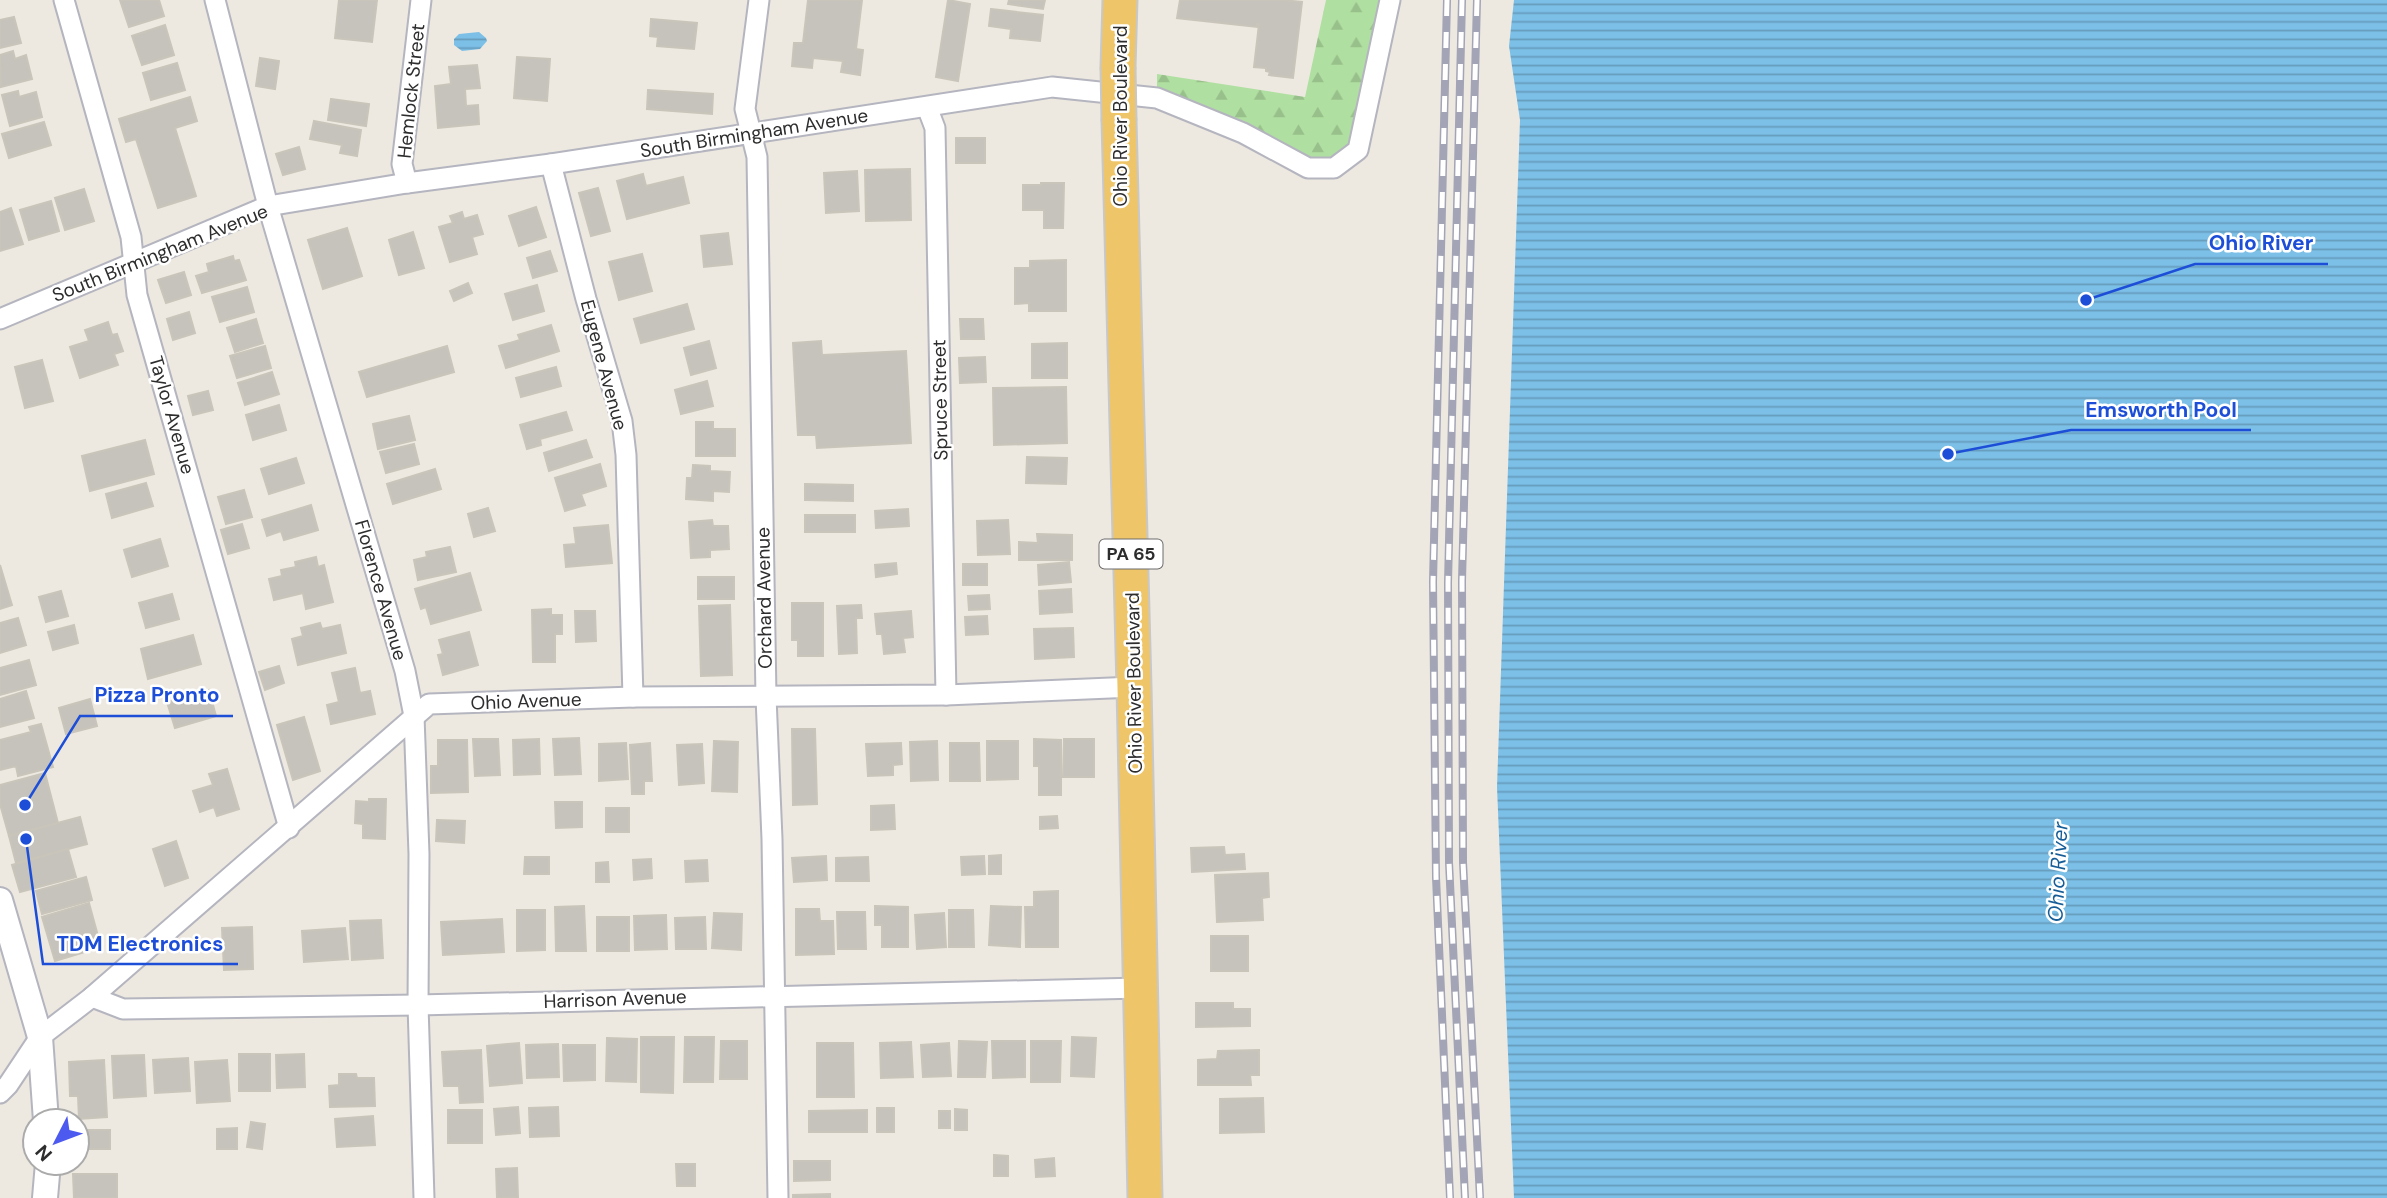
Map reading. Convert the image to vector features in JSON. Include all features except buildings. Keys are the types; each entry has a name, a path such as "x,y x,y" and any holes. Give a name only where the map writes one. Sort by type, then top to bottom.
{"highway":[{"name":"Ohio River Boulevard","path":"1120,0 1119,121 1144,1198"}],"street":[{"name":"Taylor Avenue","path":"64,0 131,237 138,295 289,828"},
{"name":"Florence Avenue","path":"215,0 268,206 405,671 414,716 419,853 418,1005 424,1198"},
{"name":"Hemlock Street","path":"407,183 402,164 421,0"},
{"name":"Orchard Avenue","path":"759,0 745,108 757,157 778,1198"},
{"name":"South Birmingham Avenue","path":"0,319 268,206 1052,87 1157,97 1243,133 1308,168 1334,168 1358,150 1390,0"},
{"name":"Spruce Street","path":"927,107 935,128 946,695"},
{"name":"Eugene Avenue","path":"551,164 622,421 626,456 632,697"},
{"name":"Ohio Avenue","path":"0,1093 40,1037 92,997 429,704 632,697 946,695 1134,687"},
{"path":"0,900 40,1037 45,1107"},
{"name":"Harrison Avenue","path":"92,997 123,1009 1140,988"},
{"path":"45,1198 47,1177"}],"green space":[{"path":"1326,0 1390,0 1364,124 1334,168 1157,98 1157,74 1305,97"}],"water":[{"path":"1514,0 2387,0 2387,1198 1514,1198 1497,787 1520,120 1509,46"},
{"path":"479,32 487,41 480,49 462,51 454,45 454,39 459,34"}],"railway":[{"path":"1447,0 1433,582 1436,877 1450,1198"},
{"path":"1462,0 1448,583 1449,862 1465,1198"},
{"path":"1477,0 1462,581 1463,862 1480,1198"}],"place":[{"name":"Ohio River","path":"2086,300"},
{"name":"Emsworth Pool","path":"1948,454"},
{"name":"Pizza Pronto","path":"25,805"},
{"name":"TDM Electronics","path":"26,839"}]}
